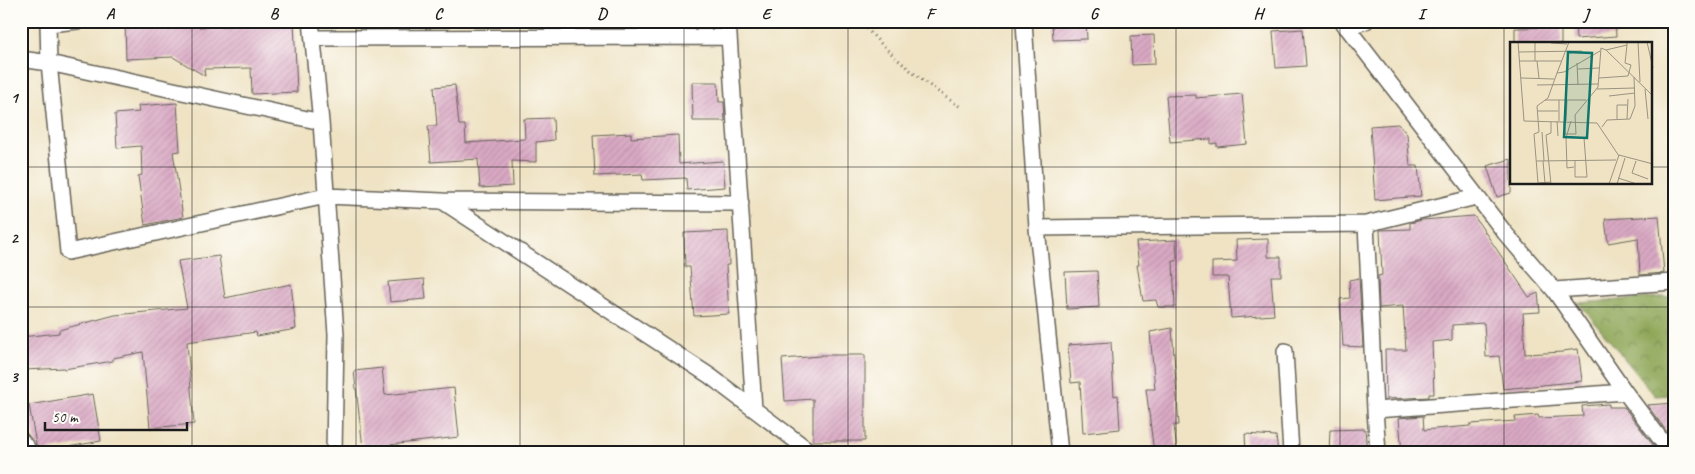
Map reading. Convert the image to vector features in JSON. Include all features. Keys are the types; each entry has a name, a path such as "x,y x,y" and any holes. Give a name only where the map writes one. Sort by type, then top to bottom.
{"street":[{"path":"78,21 48,24 49,63 68,252 326,196 442,201 741,203"},
{"path":"311,21 321,122 336,334 334,453"},
{"path":"728,21 754,410"},
{"path":"1024,21 1038,228 1060,453"},
{"path":"1366,21 1344,24 1504,233 1554,290 1625,392 1671,453"},
{"path":"313,38 729,38"},
{"path":"21,59 49,63 321,122"},
{"path":"1038,228 1366,224 1476,197"},
{"path":"442,201 710,376 812,453"},
{"path":"1366,224 1378,453"},
{"path":"1554,290 1674,282"},
{"path":"1286,351 1291,453"},
{"path":"1375,410 1625,392"},
{"path":"21,440 31,453"}],"path":[{"path":"860,21 906,66 938,92 962,108"}],"green space":[{"path":"1674,296 1674,395 1655,396 1579,303"}],"building":[{"path":"199,21 199,27 245,25 245,21 294,21 297,92 252,94 251,68 204,69 205,76 173,57 126,59 125,22"},
{"path":"1052,21 1086,21 1087,39 1053,40"},
{"path":"1575,21 1615,21 1616,36 1576,39"},
{"path":"1561,27 1561,42 1515,42 1515,28"},
{"path":"1303,29 1306,66 1276,68 1273,31"},
{"path":"1154,35 1155,64 1132,65 1131,36"},
{"path":"692,82 718,82 719,102 724,102 725,121 693,121"},
{"path":"455,85 459,125 465,125 466,143 525,139 524,119 553,118 554,140 536,142 536,162 512,161 513,186 480,188 478,159 431,162 428,126 437,126 434,87"},
{"path":"1242,94 1247,144 1217,147 1217,143 1211,144 1211,139 1170,142 1166,96 1196,95 1196,98"},
{"path":"177,103 180,151 173,152 183,217 145,225 138,176 142,175 141,146 117,148 115,114 139,112 138,106"},
{"path":"1398,124 1407,134 1410,166 1418,166 1421,196 1375,200 1370,126"},
{"path":"631,133 631,138 678,135 679,164 723,161 725,187 687,190 686,178 643,180 642,174 595,176 593,135"},
{"path":"1510,159 1511,193 1497,197 1487,166"},
{"path":"1474,216 1529,297 1538,293 1540,312 1523,313 1525,354 1563,352 1578,349 1582,381 1503,389 1499,356 1486,357 1484,323 1452,325 1452,340 1432,342 1434,394 1429,394 1429,397 1386,399 1385,350 1406,350 1403,306 1379,308 1378,276 1382,275 1380,230 1410,229 1410,223 1422,220"},
{"path":"1659,216 1664,273 1640,275 1638,238 1608,243 1605,219"},
{"path":"728,231 729,265 726,265 729,314 694,316 690,267 685,267 684,233"},
{"path":"1268,239 1268,257 1281,257 1281,276 1271,276 1274,315 1231,318 1228,277 1212,277 1212,262 1237,261 1236,240"},
{"path":"1176,240 1177,261 1173,261 1175,307 1158,307 1156,300 1143,301 1137,265 1139,265 1136,242"},
{"path":"219,256 225,298 291,284 296,329 257,336 256,332 187,342 194,424 150,428 143,352 113,358 113,361 64,369 24,370 21,356 21,337 59,333 59,330 115,315 187,308 178,261"},
{"path":"1097,271 1099,307 1067,309 1065,272"},
{"path":"1359,278 1363,347 1343,346 1340,299 1350,298 1349,280"},
{"path":"424,279 426,299 390,302 388,282"},
{"path":"1172,328 1179,425 1174,425 1177,453 1154,453 1146,389 1155,389 1150,332"},
{"path":"1111,342 1114,396 1118,395 1120,429 1083,433 1080,382 1071,383 1068,345"},
{"path":"821,355 865,355 865,441 813,441 813,399 785,401 782,359"},
{"path":"382,368 385,395 454,388 459,437 363,448 354,371"},
{"path":"93,394 101,441 40,452 36,444 29,405"},
{"path":"1674,403 1674,441 1647,405"},
{"path":"1609,404 1609,407 1624,407 1659,453 1518,453 1517,451 1402,453 1399,418 1423,416 1424,430 1516,421 1515,417 1538,415 1539,418 1583,416 1582,406"},
{"path":"1365,429 1367,453 1329,453 1330,430"},
{"path":"1245,434 1276,436 1278,453 1246,453"}]}
